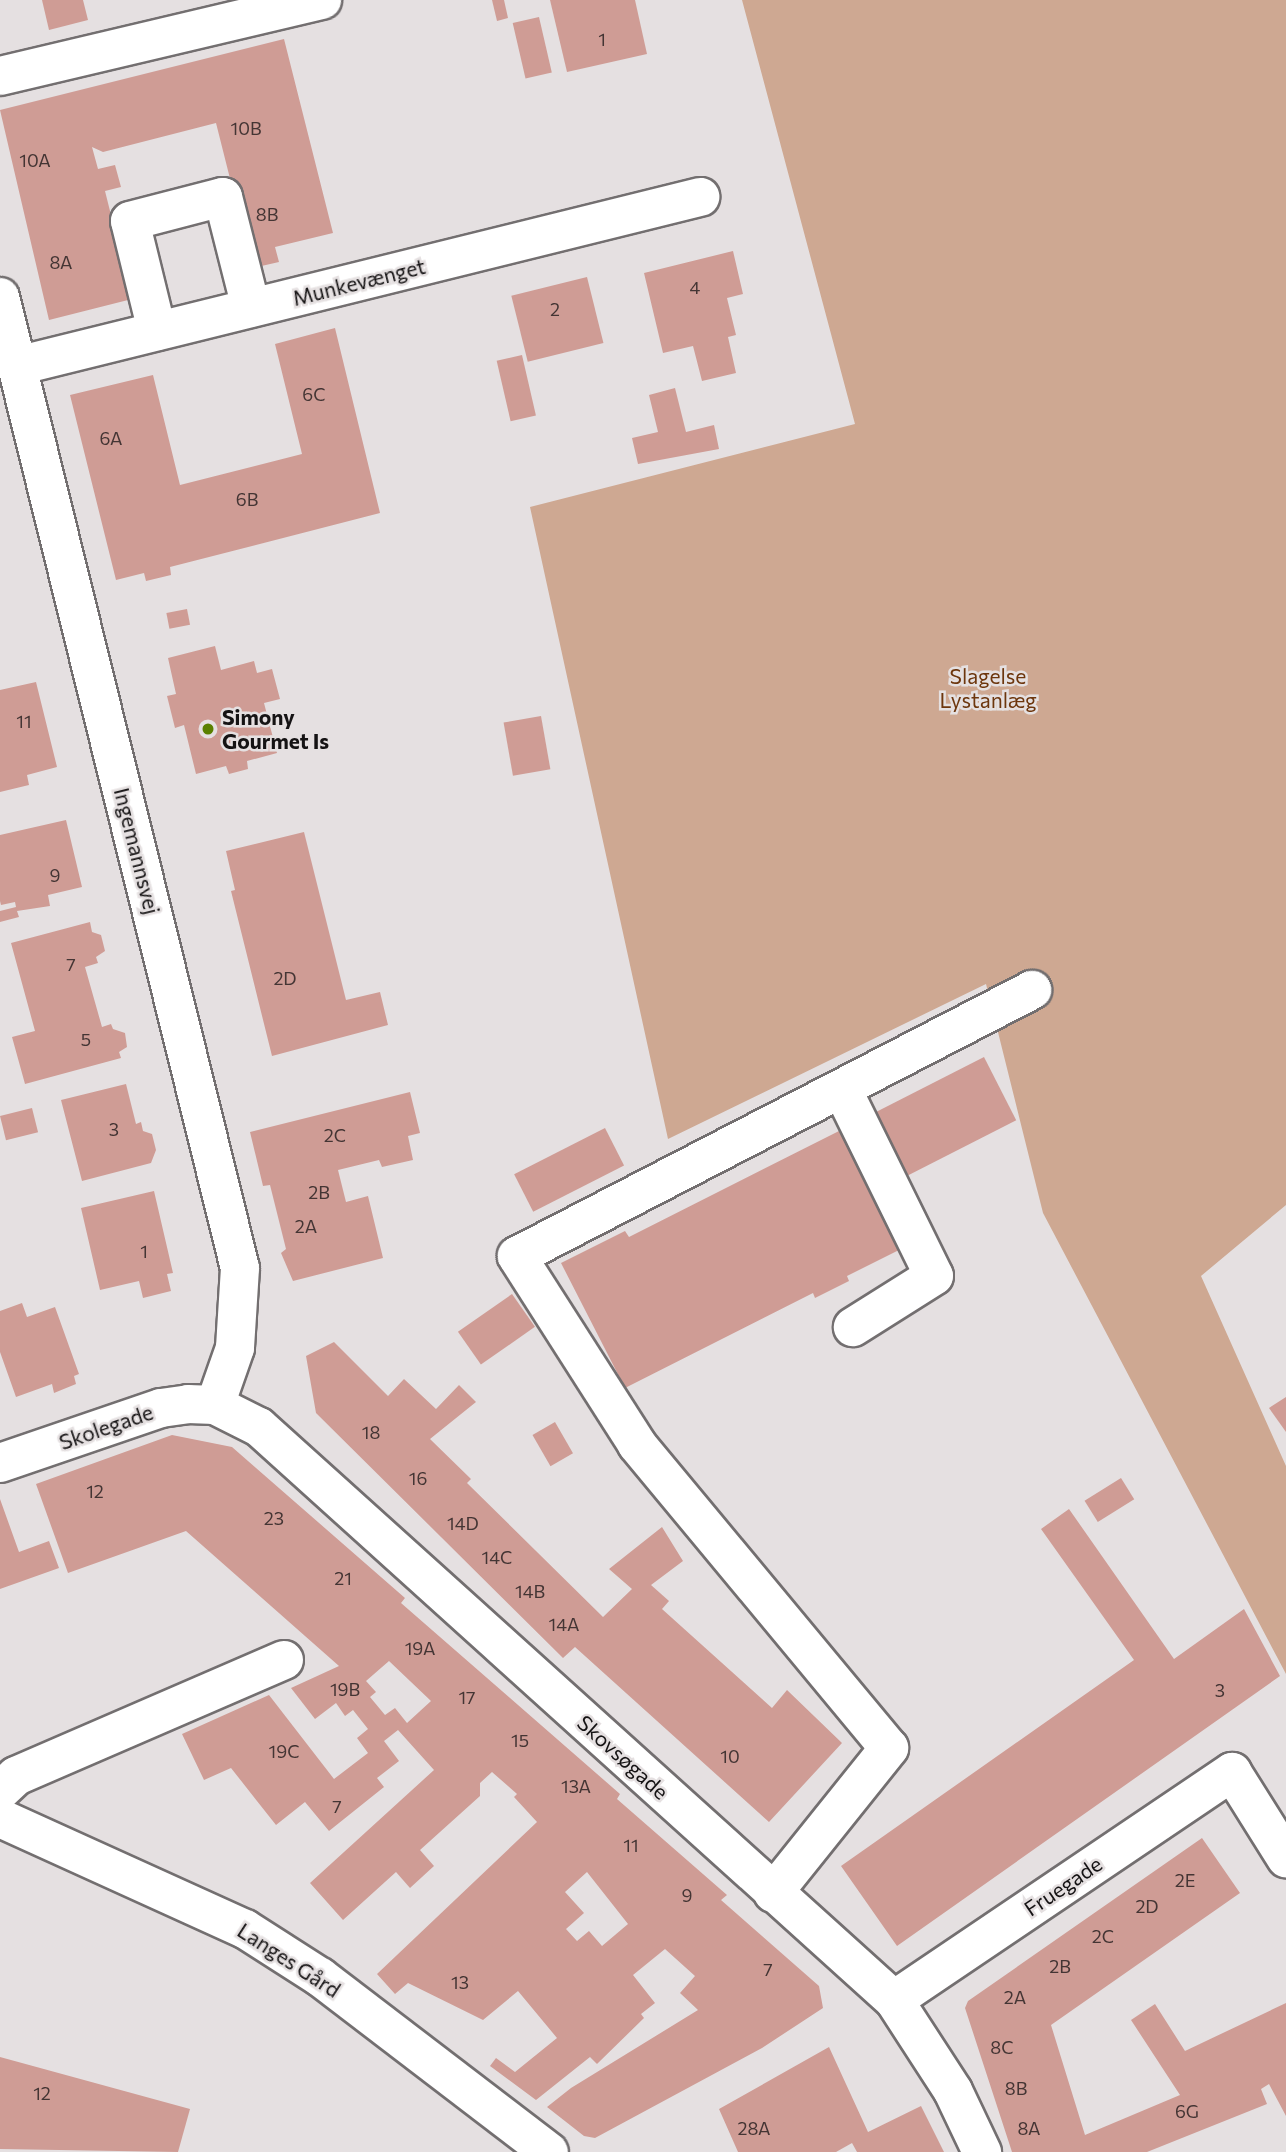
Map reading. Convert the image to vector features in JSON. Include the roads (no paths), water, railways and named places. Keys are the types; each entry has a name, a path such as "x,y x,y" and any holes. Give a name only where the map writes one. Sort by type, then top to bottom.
{"street":[{"path":"0,76 322,0"},
{"path":"157,331 130,221 223,197 251,308"},
{"name":"Munkevænget","path":"10,354 157,331 700,197"},
{"name":"Ingemannsvej","path":"0,296 10,354 240,1268 236,1348 215,1405"},
{"path":"773,1893 889,1748 637,1444 517,1256 1032,990"},
{"path":"842,1088 934,1276 853,1327"},
{"name":"Skolegade","path":"0,1463 161,1408 215,1405"},
{"name":"Skovsøgade","path":"215,1405 259,1427 894,2000 946,2080 982,2152"},
{"path":"0,1791 16,1776 284,1660"},
{"name":"Fruegade","path":"894,2000 1232,1772 1286,1858"},
{"name":"Langes Gård","path":"0,1818 245,1929 320,1977 549,2152"}],"place":[{"name":"Simony Gourmet Is","path":"208,729"}],"park label":[{"name":"Slagelse Lystanlæg","path":"988,688"}]}
